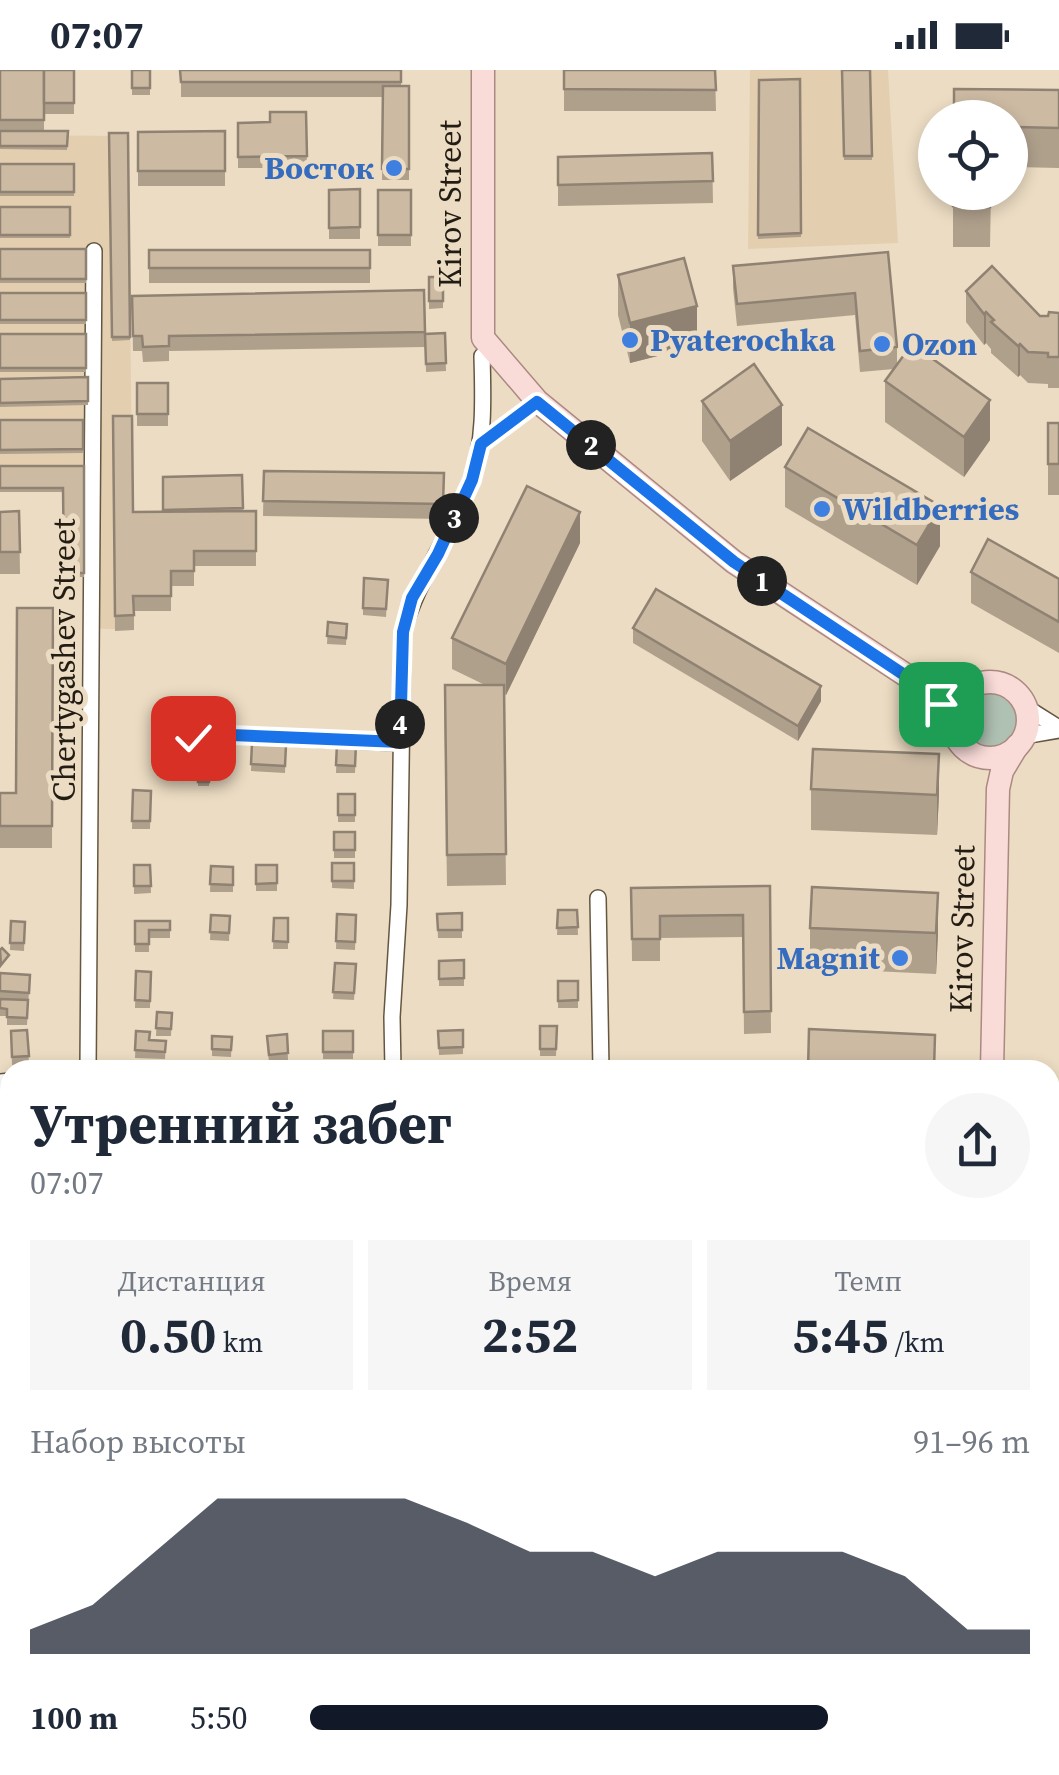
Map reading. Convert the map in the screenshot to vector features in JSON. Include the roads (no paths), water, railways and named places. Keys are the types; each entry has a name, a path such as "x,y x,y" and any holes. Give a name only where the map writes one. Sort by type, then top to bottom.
{"main road":[{"name":"Kirov Street","path":"482,347 483,70"},
{"path":"482,347 537,402 734,562 927,690 941,704 960,743 980,756 992,772 998,789"},
{"path":"952,722 957,701 966,690 980,683 1004,684 1017,693 1027,708 1021,741 1002,770 998,789"},
{"path":"927,690 966,690"},
{"path":"980,756 996,757 1021,741"},
{"name":"Kirov Street","path":"992,1060 998,789"}],"street":[{"name":"Chertygashev Street","path":"88,1060 94,251"},
{"path":"393,1060 403,632 412,598 438,554 472,480 481,444 482,347"},
{"path":"481,444 537,402"},
{"path":"1027,708 1059,729"},
{"path":"1021,741 1059,729"},
{"path":"193,738 206,734 400,742"},
{"path":"598,898 601,1060"}],"place":[{"name":"Восток","path":"394,168"},
{"name":"Pyaterochka","path":"630,340"},
{"name":"Ozon","path":"882,344"},
{"name":"Wildberries","path":"822,509"},
{"name":"Magnit","path":"900,958"}]}
